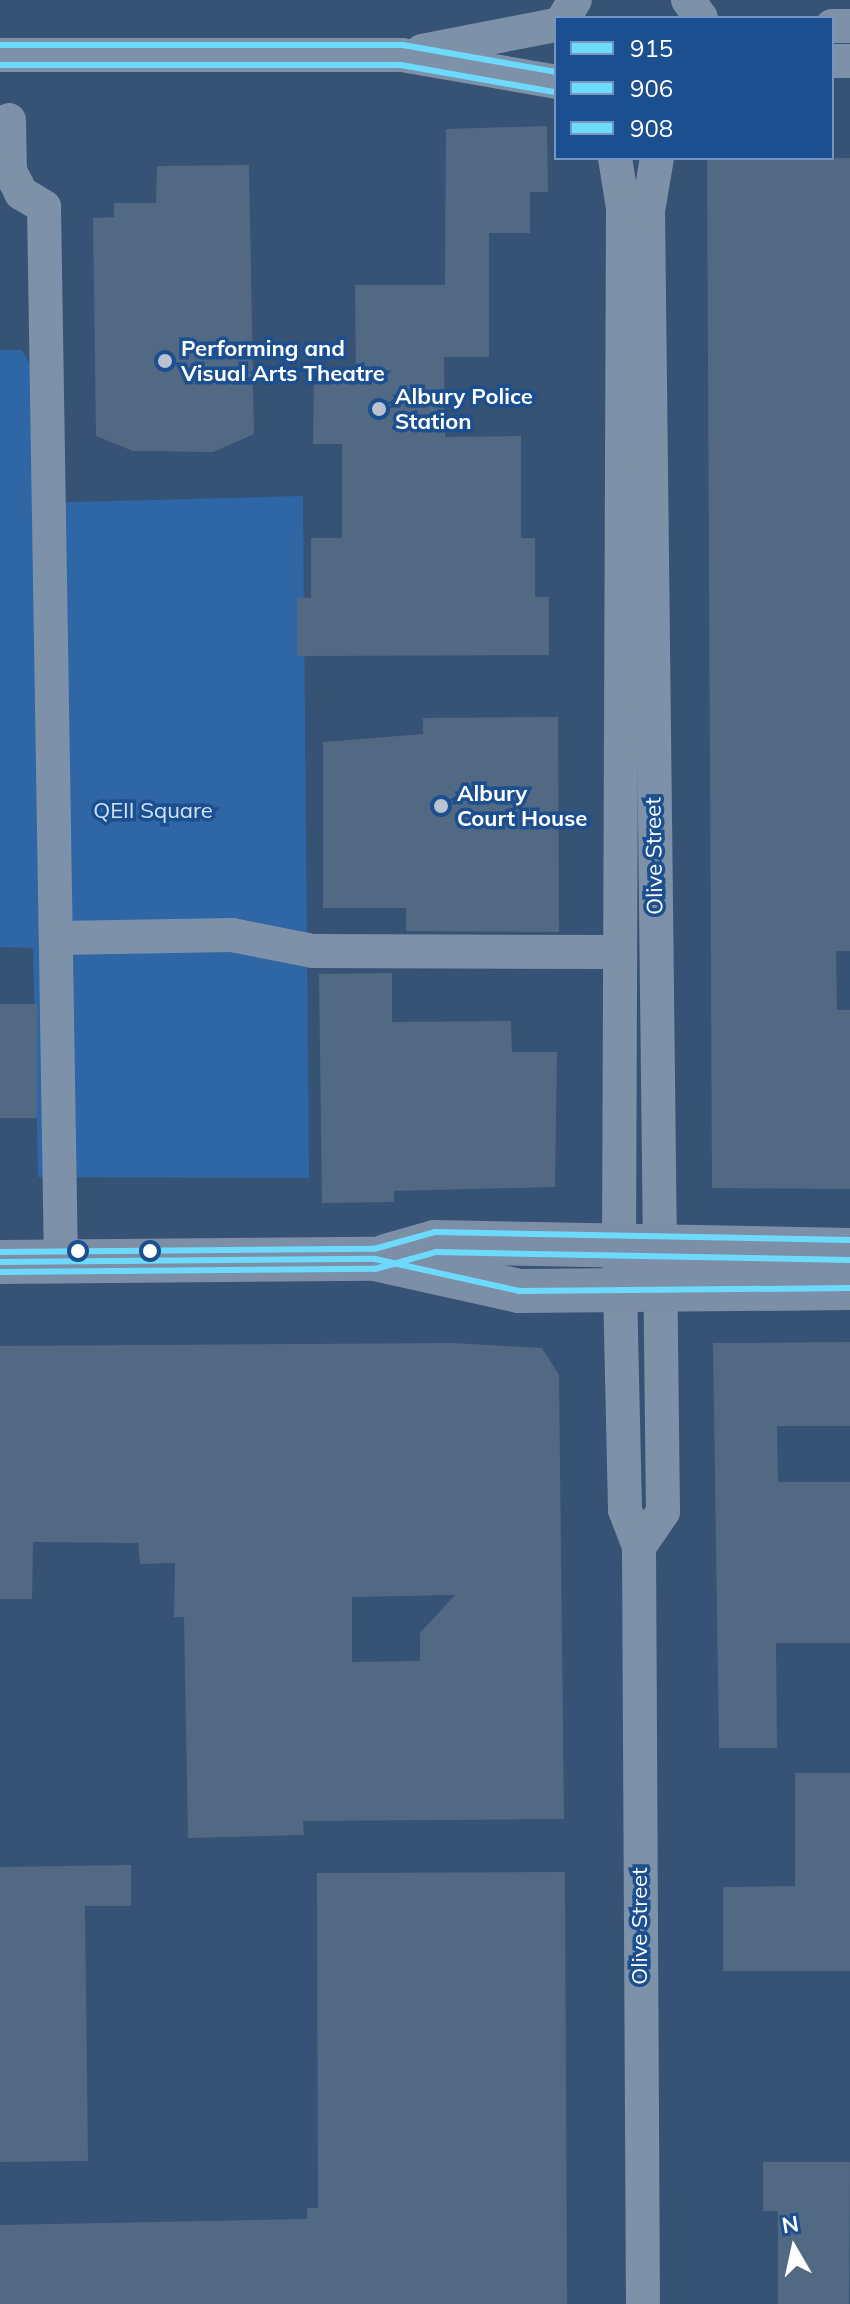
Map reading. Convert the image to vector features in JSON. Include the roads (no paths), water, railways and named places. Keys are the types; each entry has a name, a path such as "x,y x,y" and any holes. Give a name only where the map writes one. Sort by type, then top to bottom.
{"main road":[{"path":"375,1259 435,1242 850,1250"},
{"path":"0,1262 375,1259 519,1291 850,1288"}],"street":[{"path":"402,55 554,25"},
{"path":"0,55 402,55 554,82"},
{"path":"9,120 10,171 21,193 44,207 61,1262"},
{"name":"Olive Street","path":"615,160 623,208 638,651 616,952 640,1244"},
{"name":"Olive Street","path":"643,2304 639,1547 625,1510 641,1292 638,651 648,211 657,160"},
{"path":"58,938 232,935 313,951 616,952"}],"place":[{"name":"Performing and Visual Arts Theatre","path":"165,361"},
{"name":"Albury Police Station","path":"379,409"},
{"name":"Albury Court House","path":"441,806"}],"park label":[{"name":"QEII Square","path":"153,811"}]}
